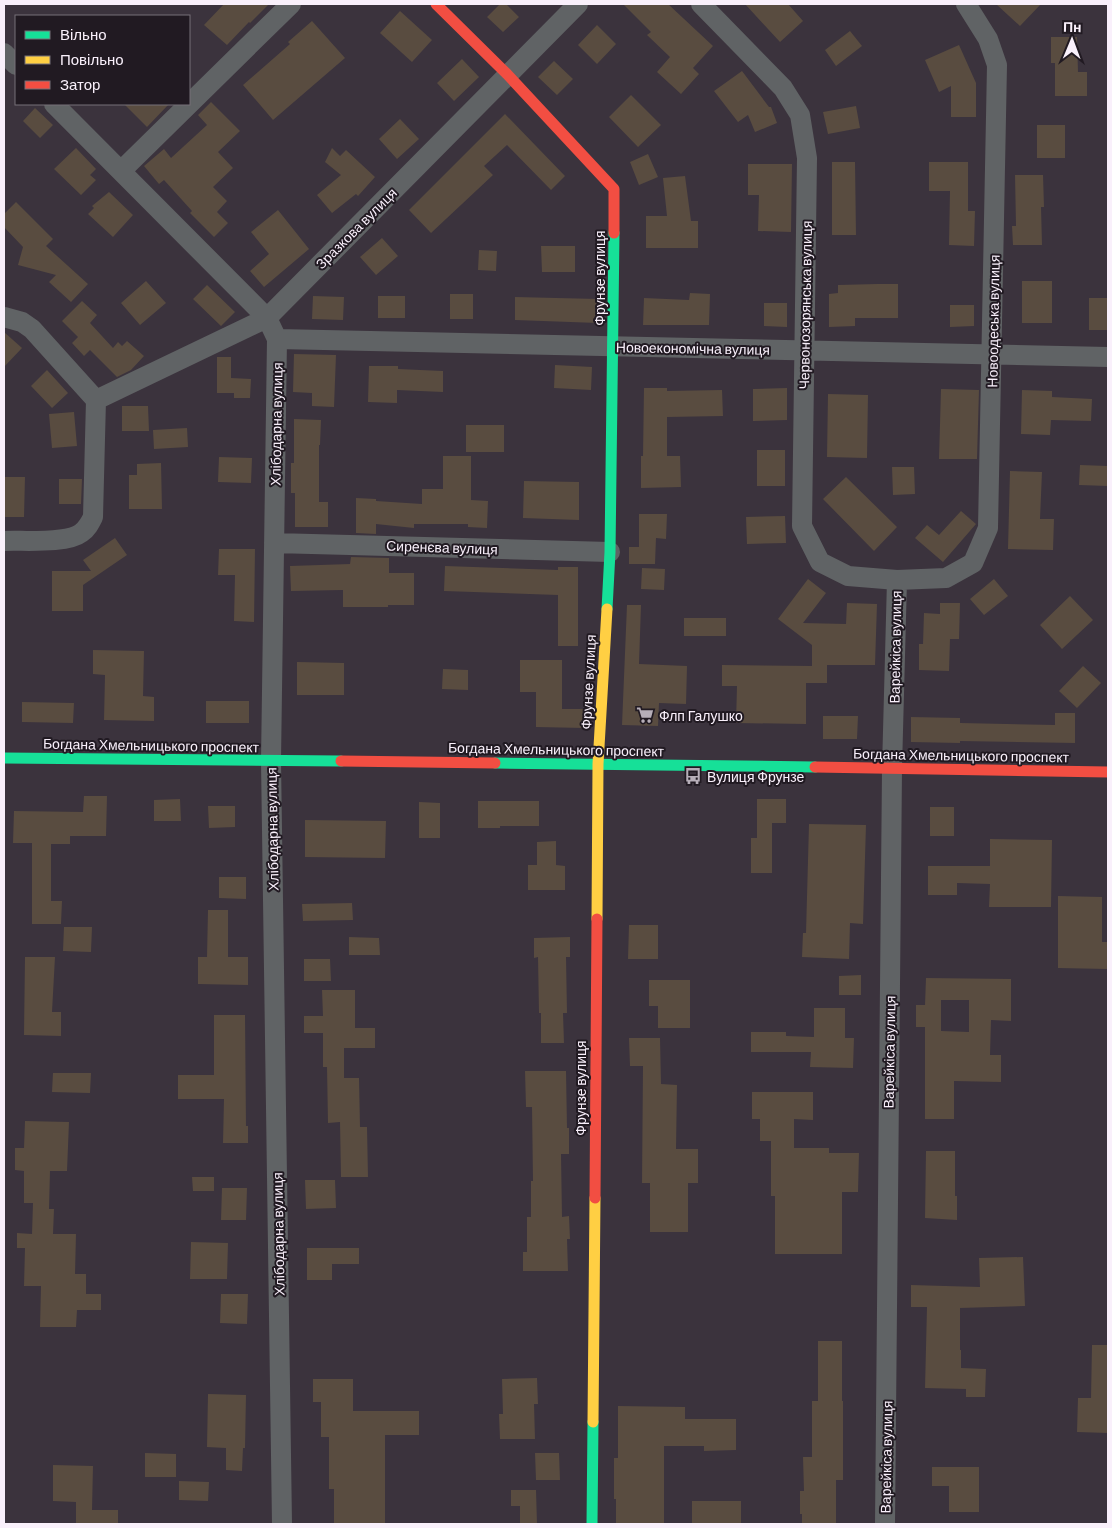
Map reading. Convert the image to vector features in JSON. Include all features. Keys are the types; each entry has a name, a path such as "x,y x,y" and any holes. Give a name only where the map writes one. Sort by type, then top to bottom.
{"street":[{"path":"190,103 291,4"},
{"name":"Фрунзе вулиця","path":"436,4 507,74 614,189 610,552 598,764 592,1524"},
{"name":"Зразкова вулиця","path":"96,400 267,318 578,4"},
{"name":"Червонозорянська вулиця","path":"701,4 783,88 800,115 807,158 802,526 820,562 848,576 897,580"},
{"name":"Новоодеська вулиця","path":"897,580 946,578 973,563 988,528 997,65 988,39 966,4"},
{"path":"4,52 15,64"},
{"name":"Хлібодарна вулиця","path":"55,105 267,318 277,339 271,762 282,1524"},
{"path":"121,171 188,105"},
{"path":"4,317 22,322 32,329 96,400 93,517 89,524 80,534 69,539 4,541"},
{"name":"Новоекономічна вулиця","path":"277,339 1108,357"},
{"name":"Сиренєва вулиця","path":"274,542 610,552"},
{"name":"Варейкіса вулиця","path":"885,1524 892,769 897,580"},
{"name":"Богдана Хмельницького проспект","path":"4,758 598,764 1108,772"}],"building":[{"path":"224,4 269,4 227,45 204,25"},
{"path":"500,4 506,4 519,17 503,32 487,17"},
{"path":"623,4 668,4 713,46 693,68 699,74 681,94 657,72 670,57 647,35 651,32"},
{"path":"745,4 788,4 803,21 780,42"},
{"path":"996,4 1041,4 1020,26"},
{"path":"400,11 432,40 412,62 380,33"},
{"path":"312,21 345,58 273,120 243,85 290,44 288,42"},
{"path":"597,25 616,44 597,64 578,45"},
{"path":"850,31 862,46 836,66 825,50"},
{"path":"1051,37 1077,37 1078,72 1087,72 1087,96 1055,96 1055,63 1051,63"},
{"path":"959,45 976,83 976,117 951,117 951,86 939,92 925,60"},
{"path":"462,59 479,77 454,101 437,83"},
{"path":"554,61 573,79 557,95 538,77"},
{"path":"742,71 769,107 771,107 777,123 755,132 748,115 738,122 714,91"},
{"path":"631,95 661,125 638,147 609,117"},
{"path":"211,102 240,131 218,152 233,168 213,187 227,201 217,212 228,223 214,237 190,213 192,211 164,180 159,184 144,166 164,149 171,158 207,125 198,115"},
{"path":"125,105 168,105 147,127"},
{"path":"856,106 860,128 828,134 823,112"},
{"path":"35,108 53,125 40,138 23,121"},
{"path":"505,114 565,176 551,190 507,145 484,166 493,175 431,233 409,210"},
{"path":"400,119 419,139 397,159 379,139"},
{"path":"1037,125 1065,125 1065,158 1037,158"},
{"path":"76,148 96,169 90,175 96,180 81,195 54,169"},
{"path":"332,148 340,156 346,150 375,177 358,196 356,194 332,213 317,195 341,175 325,162"},
{"path":"648,154 658,177 639,185 630,162"},
{"path":"832,162 855,162 856,235 832,235"},
{"path":"929,162 968,162 968,211 975,211 974,246 949,245 950,191 929,191"},
{"path":"748,164 792,164 791,232 758,231 759,195 748,195"},
{"path":"1015,175 1043,175 1044,207 1041,207 1042,245 1013,245 1012,226 1016,226"},
{"path":"685,176 691,221 698,221 698,248 646,248 646,216 667,216 663,178"},
{"path":"109,192 133,215 113,237 88,214 94,208 92,206"},
{"path":"16,202 53,239 46,246 88,284 71,302 49,282 56,275 18,265 23,247 4,227 4,214"},
{"path":"278,210 309,249 264,287 250,271 269,254 251,232"},
{"path":"382,238 398,256 376,275 360,257"},
{"path":"541,246 575,246 575,272 542,272"},
{"path":"479,250 497,251 496,271 478,270"},
{"path":"146,281 166,303 140,325 121,303"},
{"path":"1022,281 1052,281 1052,323 1022,323"},
{"path":"898,284 898,318 855,318 855,326 829,327 829,294 838,293 838,285"},
{"path":"207,285 235,312 221,326 193,299"},
{"path":"690,293 710,294 709,325 643,325 644,298 689,300"},
{"path":"450,294 473,294 473,319 450,319"},
{"path":"313,296 344,297 343,320 312,319"},
{"path":"378,296 405,296 405,318 378,318"},
{"path":"515,297 598,299 598,323 515,320"},
{"path":"1089,298 1108,298 1108,330 1089,330"},
{"path":"82,301 97,315 90,323 113,348 118,342 122,346 127,341 144,356 131,370 117,377 90,350 84,356 72,343 78,337 62,321"},
{"path":"764,303 787,303 787,327 764,326"},
{"path":"950,305 974,305 974,326 950,327"},
{"path":"4,332 22,348 4,367"},
{"path":"294,354 336,355 334,407 312,406 312,393 293,392"},
{"path":"217,357 231,357 231,378 251,379 250,398 234,398 234,393 217,393"},
{"path":"555,365 592,367 591,390 554,388"},
{"path":"369,366 398,366 398,369 443,371 443,392 397,390 397,403 368,402"},
{"path":"47,370 68,393 52,408 31,386"},
{"path":"644,388 667,388 667,391 722,390 723,416 667,417 667,456 680,456 681,487 641,488"},
{"path":"787,388 787,420 753,421 753,389"},
{"path":"941,389 979,390 977,459 939,459"},
{"path":"1022,390 1052,391 1052,397 1092,399 1091,421 1051,420 1050,435 1021,434"},
{"path":"828,394 868,395 867,458 827,457"},
{"path":"122,406 148,406 149,431 122,431"},
{"path":"74,412 77,446 52,448 49,414"},
{"path":"294,419 321,420 319,502 328,502 328,527 295,527 295,493 291,493 291,463 294,463"},
{"path":"466,425 504,425 504,452 466,452"},
{"path":"187,428 188,447 154,449 153,430"},
{"path":"757,450 785,450 785,486 757,486"},
{"path":"443,456 471,456 471,500 488,501 487,528 468,527 468,524 414,524 414,528 376,524 376,534 356,533 356,498 422,504 422,489 443,489"},
{"path":"219,457 252,458 251,483 218,482"},
{"path":"161,463 162,509 129,509 129,475 137,475 137,464"},
{"path":"1080,465 1108,466 1108,486 1079,485"},
{"path":"892,467 914,467 915,494 893,495"},
{"path":"1010,471 1042,472 1040,519 1054,519 1053,550 1008,549"},
{"path":"4,477 25,477 24,517 4,517"},
{"path":"846,477 897,527 874,551 823,499"},
{"path":"59,479 82,479 81,504 59,504"},
{"path":"524,481 579,482 579,520 523,518"},
{"path":"961,511 976,524 943,562 915,538 927,525 939,535"},
{"path":"639,514 667,514 666,539 656,538 655,564 629,564 629,547 639,547"},
{"path":"785,516 786,543 747,544 746,517"},
{"path":"115,538 127,555 83,585 83,611 52,611 52,571 91,571 83,560"},
{"path":"219,549 255,549 254,622 234,621 235,575 218,575"},
{"path":"351,557 389,558 389,573 414,573 414,605 343,607 343,590 291,591 290,566 350,564"},
{"path":"445,566 558,570 558,567 578,567 578,646 558,646 558,595 444,591"},
{"path":"642,568 665,569 664,590 641,589"},
{"path":"808,579 826,593 803,623 846,624 847,603 877,604 875,665 827,665 827,683 806,683 806,724 736,723 737,686 722,686 722,665 812,666 812,645 778,619"},
{"path":"994,579 1008,596 984,615 970,599"},
{"path":"1070,596 1093,620 1062,649 1040,625"},
{"path":"940,603 960,603 959,639 950,639 949,671 919,670 919,644 923,644 924,613 940,614"},
{"path":"627,605 641,605 639,664 687,666 686,704 659,703 658,726 622,725"},
{"path":"684,618 726,618 726,636 684,636"},
{"path":"93,650 144,651 143,696 154,697 154,721 104,720 105,675 93,674"},
{"path":"520,660 562,660 562,709 585,709 584,728 536,727 536,692 520,692"},
{"path":"297,662 344,663 344,695 297,695"},
{"path":"1083,666 1101,683 1077,708 1059,691"},
{"path":"443,669 468,670 468,690 442,689"},
{"path":"206,701 249,701 249,723 206,723"},
{"path":"22,702 74,703 73,723 22,722"},
{"path":"1055,713 1075,713 1075,743 911,742 911,717 960,718 960,723 1055,725"},
{"path":"823,716 858,716 857,739 823,739"},
{"path":"84,796 107,796 106,836 70,836 70,844 51,844 51,901 62,901 61,924 32,924 32,843 13,843 14,811 83,812"},
{"path":"180,799 181,821 154,821 154,800"},
{"path":"757,799 786,799 786,823 772,823 772,873 751,873 751,838 757,838"},
{"path":"478,801 539,801 539,826 478,828"},
{"path":"419,802 440,803 440,838 419,838"},
{"path":"208,806 235,806 235,827 209,828"},
{"path":"930,807 954,807 954,836 930,836"},
{"path":"305,820 386,821 385,858 305,857"},
{"path":"809,824 866,825 863,924 850,923 849,959 802,957 803,933 806,933"},
{"path":"990,839 1052,840 1051,907 989,907 990,884 957,883 957,895 928,895 928,866 990,866"},
{"path":"556,841 556,865 565,866 565,890 528,890 528,865 537,865 537,842"},
{"path":"219,877 246,877 246,899 219,898"},
{"path":"1058,896 1102,897 1102,942 1108,942 1108,969 1058,968"},
{"path":"352,903 353,920 303,921 302,904"},
{"path":"208,910 228,910 228,957 248,957 248,985 198,984 198,957 207,957"},
{"path":"629,925 658,925 658,959 628,959"},
{"path":"64,927 92,927 91,952 63,951"},
{"path":"349,937 379,938 380,955 349,955"},
{"path":"570,937 570,957 566,957 567,1013 563,1013 564,1043 541,1043 538,957 534,958 534,938"},
{"path":"25,957 55,957 52,1012 61,1012 61,1036 24,1035"},
{"path":"304,959 330,959 331,981 304,981"},
{"path":"861,975 861,995 839,995 839,976"},
{"path":"926,978 1011,979 1011,1021 991,1020 990,1055 1001,1055 1001,1082 954,1081 954,1119 925,1119 925,1027 916,1027 916,1005 925,1005","holes":["941,1000 969,1000 969,1032 941,1031"]},
{"path":"649,980 690,980 690,1028 658,1028 658,1006 649,1006"},
{"path":"322,990 355,990 355,1028 375,1028 375,1048 344,1048 344,1078 359,1078 360,1127 367,1127 368,1177 341,1177 340,1122 328,1123 327,1067 323,1067 323,1033 304,1033 304,1016 323,1016"},
{"path":"814,1008 845,1008 845,1038 854,1038 853,1068 810,1067 811,1052 751,1052 751,1032 786,1032 786,1036 814,1037"},
{"path":"214,1015 245,1015 246,1126 248,1126 248,1143 223,1143 224,1099 178,1099 178,1075 214,1075"},
{"path":"629,1038 660,1038 661,1084 677,1085 676,1149 698,1149 698,1183 688,1183 688,1232 650,1232 650,1183 642,1183 643,1066 630,1066"},
{"path":"525,1071 566,1071 569,1154 561,1154 562,1217 569,1216 570,1239 567,1239 568,1271 523,1271 523,1252 527,1252 527,1217 531,1217 531,1181 533,1181 532,1107 526,1107"},
{"path":"53,1073 91,1073 90,1093 52,1092"},
{"path":"752,1092 813,1092 813,1120 794,1119 794,1148 829,1148 829,1153 859,1153 858,1192 842,1192 842,1254 775,1254 775,1196 771,1196 771,1141 760,1141 760,1119 752,1119"},
{"path":"25,1121 69,1122 67,1171 50,1171 49,1209 54,1209 53,1234 76,1234 75,1274 86,1274 86,1294 101,1294 101,1310 77,1310 76,1327 40,1327 41,1286 24,1286 25,1248 17,1248 17,1233 32,1234 33,1203 24,1203 24,1171 15,1170 15,1148 24,1148"},
{"path":"926,1151 955,1151 957,1220 925,1218"},
{"path":"192,1177 214,1177 214,1191 193,1191"},
{"path":"305,1180 335,1180 336,1208 306,1209"},
{"path":"222,1188 247,1188 246,1220 221,1220"},
{"path":"191,1242 228,1243 227,1279 190,1279"},
{"path":"307,1248 359,1248 359,1264 332,1264 332,1280 307,1280"},
{"path":"1023,1257 1025,1306 960,1308 961,1368 986,1369 985,1397 966,1397 966,1389 925,1388 927,1307 911,1307 911,1285 980,1287 979,1258"},
{"path":"221,1294 248,1294 247,1324 220,1323"},
{"path":"818,1341 842,1341 843,1480 836,1480 836,1524 802,1524 802,1514 800,1514 800,1491 804,1491 803,1457 812,1457 812,1401 818,1401"},
{"path":"1092,1345 1108,1345 1108,1433 1077,1432 1078,1398 1091,1398"},
{"path":"537,1378 538,1404 534,1404 535,1439 500,1439 499,1414 503,1414 502,1379"},
{"path":"313,1379 353,1379 353,1411 419,1411 419,1435 385,1435 385,1524 334,1524 334,1489 329,1489 329,1437 321,1437 321,1402 313,1402"},
{"path":"208,1394 246,1395 245,1448 243,1448 242,1471 226,1470 226,1448 207,1447"},
{"path":"618,1406 685,1407 685,1419 736,1419 736,1450 704,1451 704,1446 664,1446 664,1524 616,1524 614,1458 618,1458"},
{"path":"145,1453 176,1454 176,1477 145,1477"},
{"path":"535,1453 559,1453 560,1480 536,1480"},
{"path":"53,1465 93,1466 92,1510 118,1510 118,1524 76,1524 76,1502 53,1501"},
{"path":"932,1467 979,1467 979,1512 949,1512 949,1486 932,1486"},
{"path":"179,1481 209,1482 208,1501 179,1500"},
{"path":"511,1490 536,1490 537,1524 520,1524 520,1506 511,1506"},
{"path":"692,1501 741,1501 741,1524 692,1524"}],"traffic: fast":[{"path":"607,609 610,552 614,233"},
{"path":"4,758 341,761"},
{"path":"495,763 815,767"},
{"path":"592,1524 593,1422"}],"traffic: slow":[{"path":"597,919 598,764 607,609"},
{"path":"593,1422 595,1198"}],"traffic: jam":[{"path":"436,4 507,74 614,189 614,233"},
{"path":"341,761 495,763"},
{"path":"815,767 1108,772"},
{"path":"595,1198 597,919"}],"place":[{"name":"Флп Галушко","path":"645,715"},
{"name":"Вулиця Фрунзе","path":"693,776"}]}
